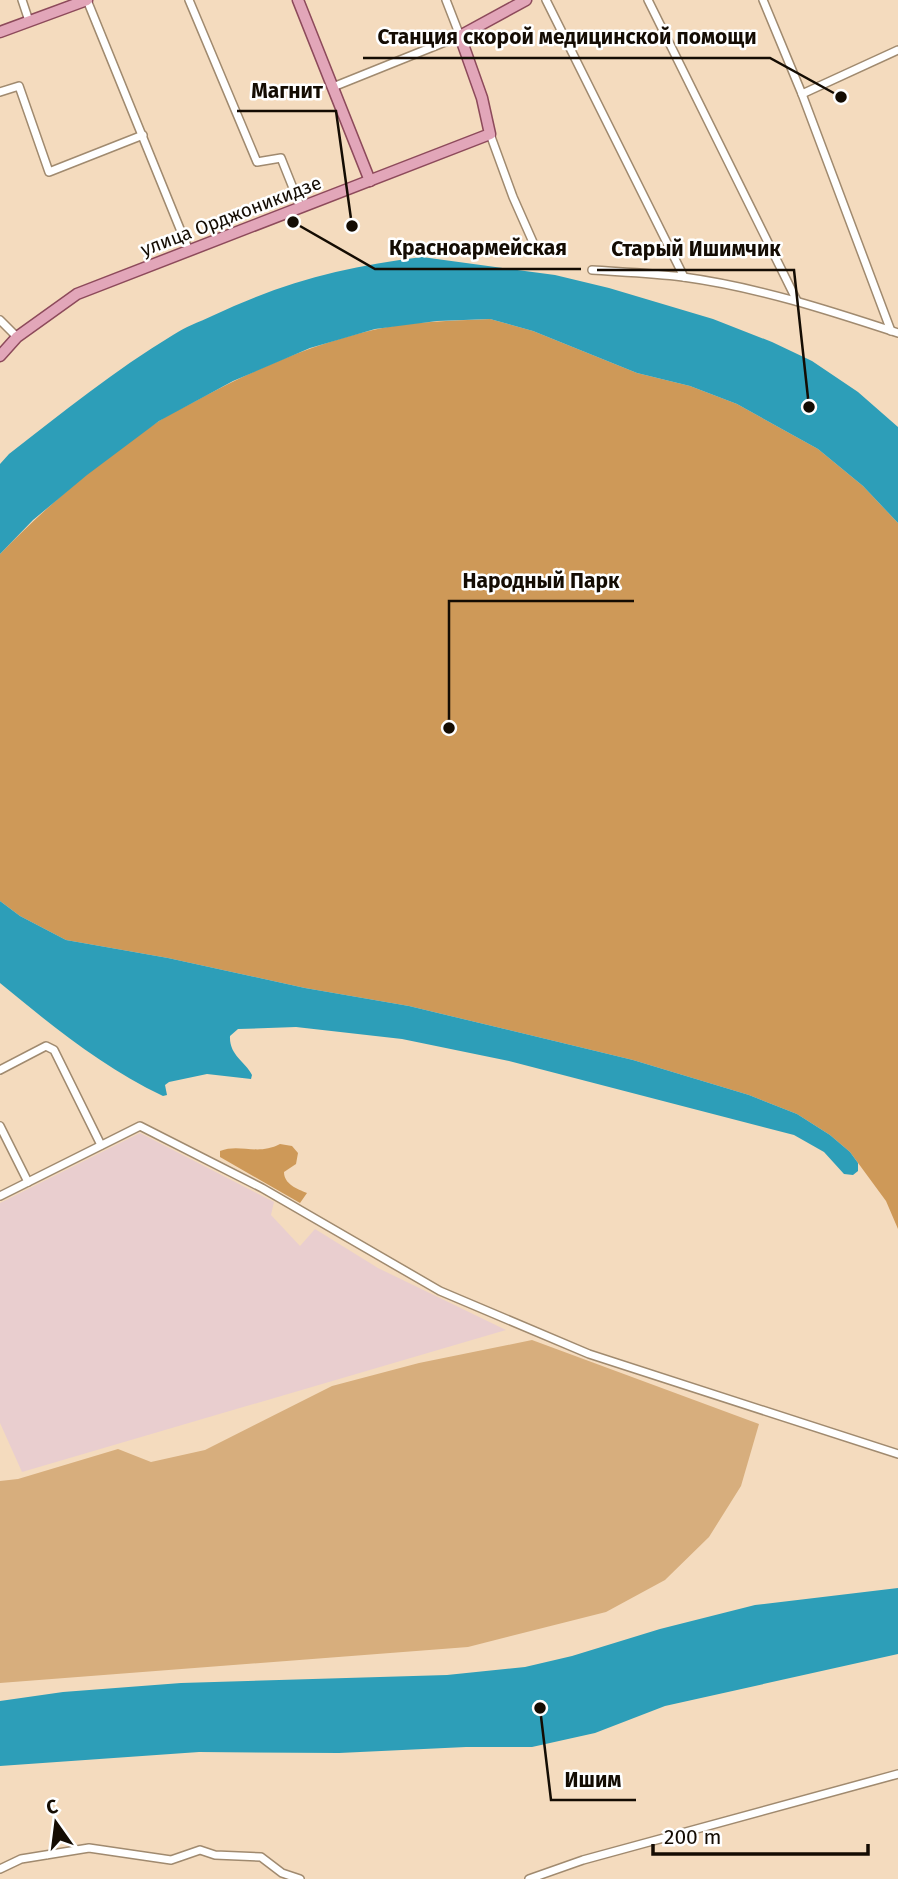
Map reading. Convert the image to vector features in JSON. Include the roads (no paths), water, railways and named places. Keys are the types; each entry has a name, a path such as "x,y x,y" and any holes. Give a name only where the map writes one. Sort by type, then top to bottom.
{"main road":[{"path":"0,32 87,0"},
{"path":"298,0 370,181"},
{"path":"490,134 482,98 460,36 526,0"},
{"name":"улица Орджоникидзе","path":"0,356 17,337 77,294 490,134"}],"street":[{"path":"22,0 29,21"},
{"path":"87,0 144,135 188,251"},
{"path":"189,0 257,162 281,158 301,208"},
{"path":"333,87 460,36 446,0"},
{"path":"546,0 684,277"},
{"path":"648,0 797,300"},
{"path":"763,0 895,332"},
{"path":"802,94 898,50"},
{"path":"0,92 19,86 49,172 144,135"},
{"path":"490,134 536,249"},
{"path":"592,270 684,277 797,300 895,332"},
{"path":"0,318 17,337"},
{"path":"0,1070 46,1046 54,1050 102,1145"},
{"path":"0,1126 29,1182"},
{"path":"0,1196 140,1126 262,1188 440,1291 589,1354 898,1454"},
{"path":"529,1879 583,1860 898,1774"},
{"path":"0,1868 21,1859 89,1848 171,1860 200,1850 215,1855 261,1857 282,1873 300,1879"}],"water":[{"path":"422,257 555,275 609,288 713,319 812,361 858,392 898,427 898,523 863,486 818,449 737,404 690,386 637,373 533,331 490,319 437,321 375,329 310,348 233,381 159,421 33,520 0,554 0,464 9,454 89,392 151,348 238,304 289,285 367,265"},
{"path":"0,901 20,916 66,940 409,1006 633,1060 749,1095 797,1114 830,1135 850,1152 858,1163 858,1171 853,1175 844,1174 824,1152 794,1135 509,1061 402,1039 296,1027 238,1029 230,1036 232,1048 249,1070 251,1079 207,1074 169,1082 165,1085 167,1095 163,1096 98,1059 0,983"},
{"path":"898,1588 898,1654 665,1706 595,1733 532,1747 339,1753 199,1752 0,1766 0,1701 63,1692 181,1683 447,1675 525,1667 755,1605"}],"place":[{"name":"Станция скорой медицинской помощи","path":"841,97"},
{"name":"Красноармейская","path":"293,222"},
{"name":"Магнит","path":"352,226"},
{"name":"Старый Ишимчик","path":"809,407"},
{"name":"Народный Парк","path":"449,728"},
{"name":"Ишим","path":"540,1708"}]}
